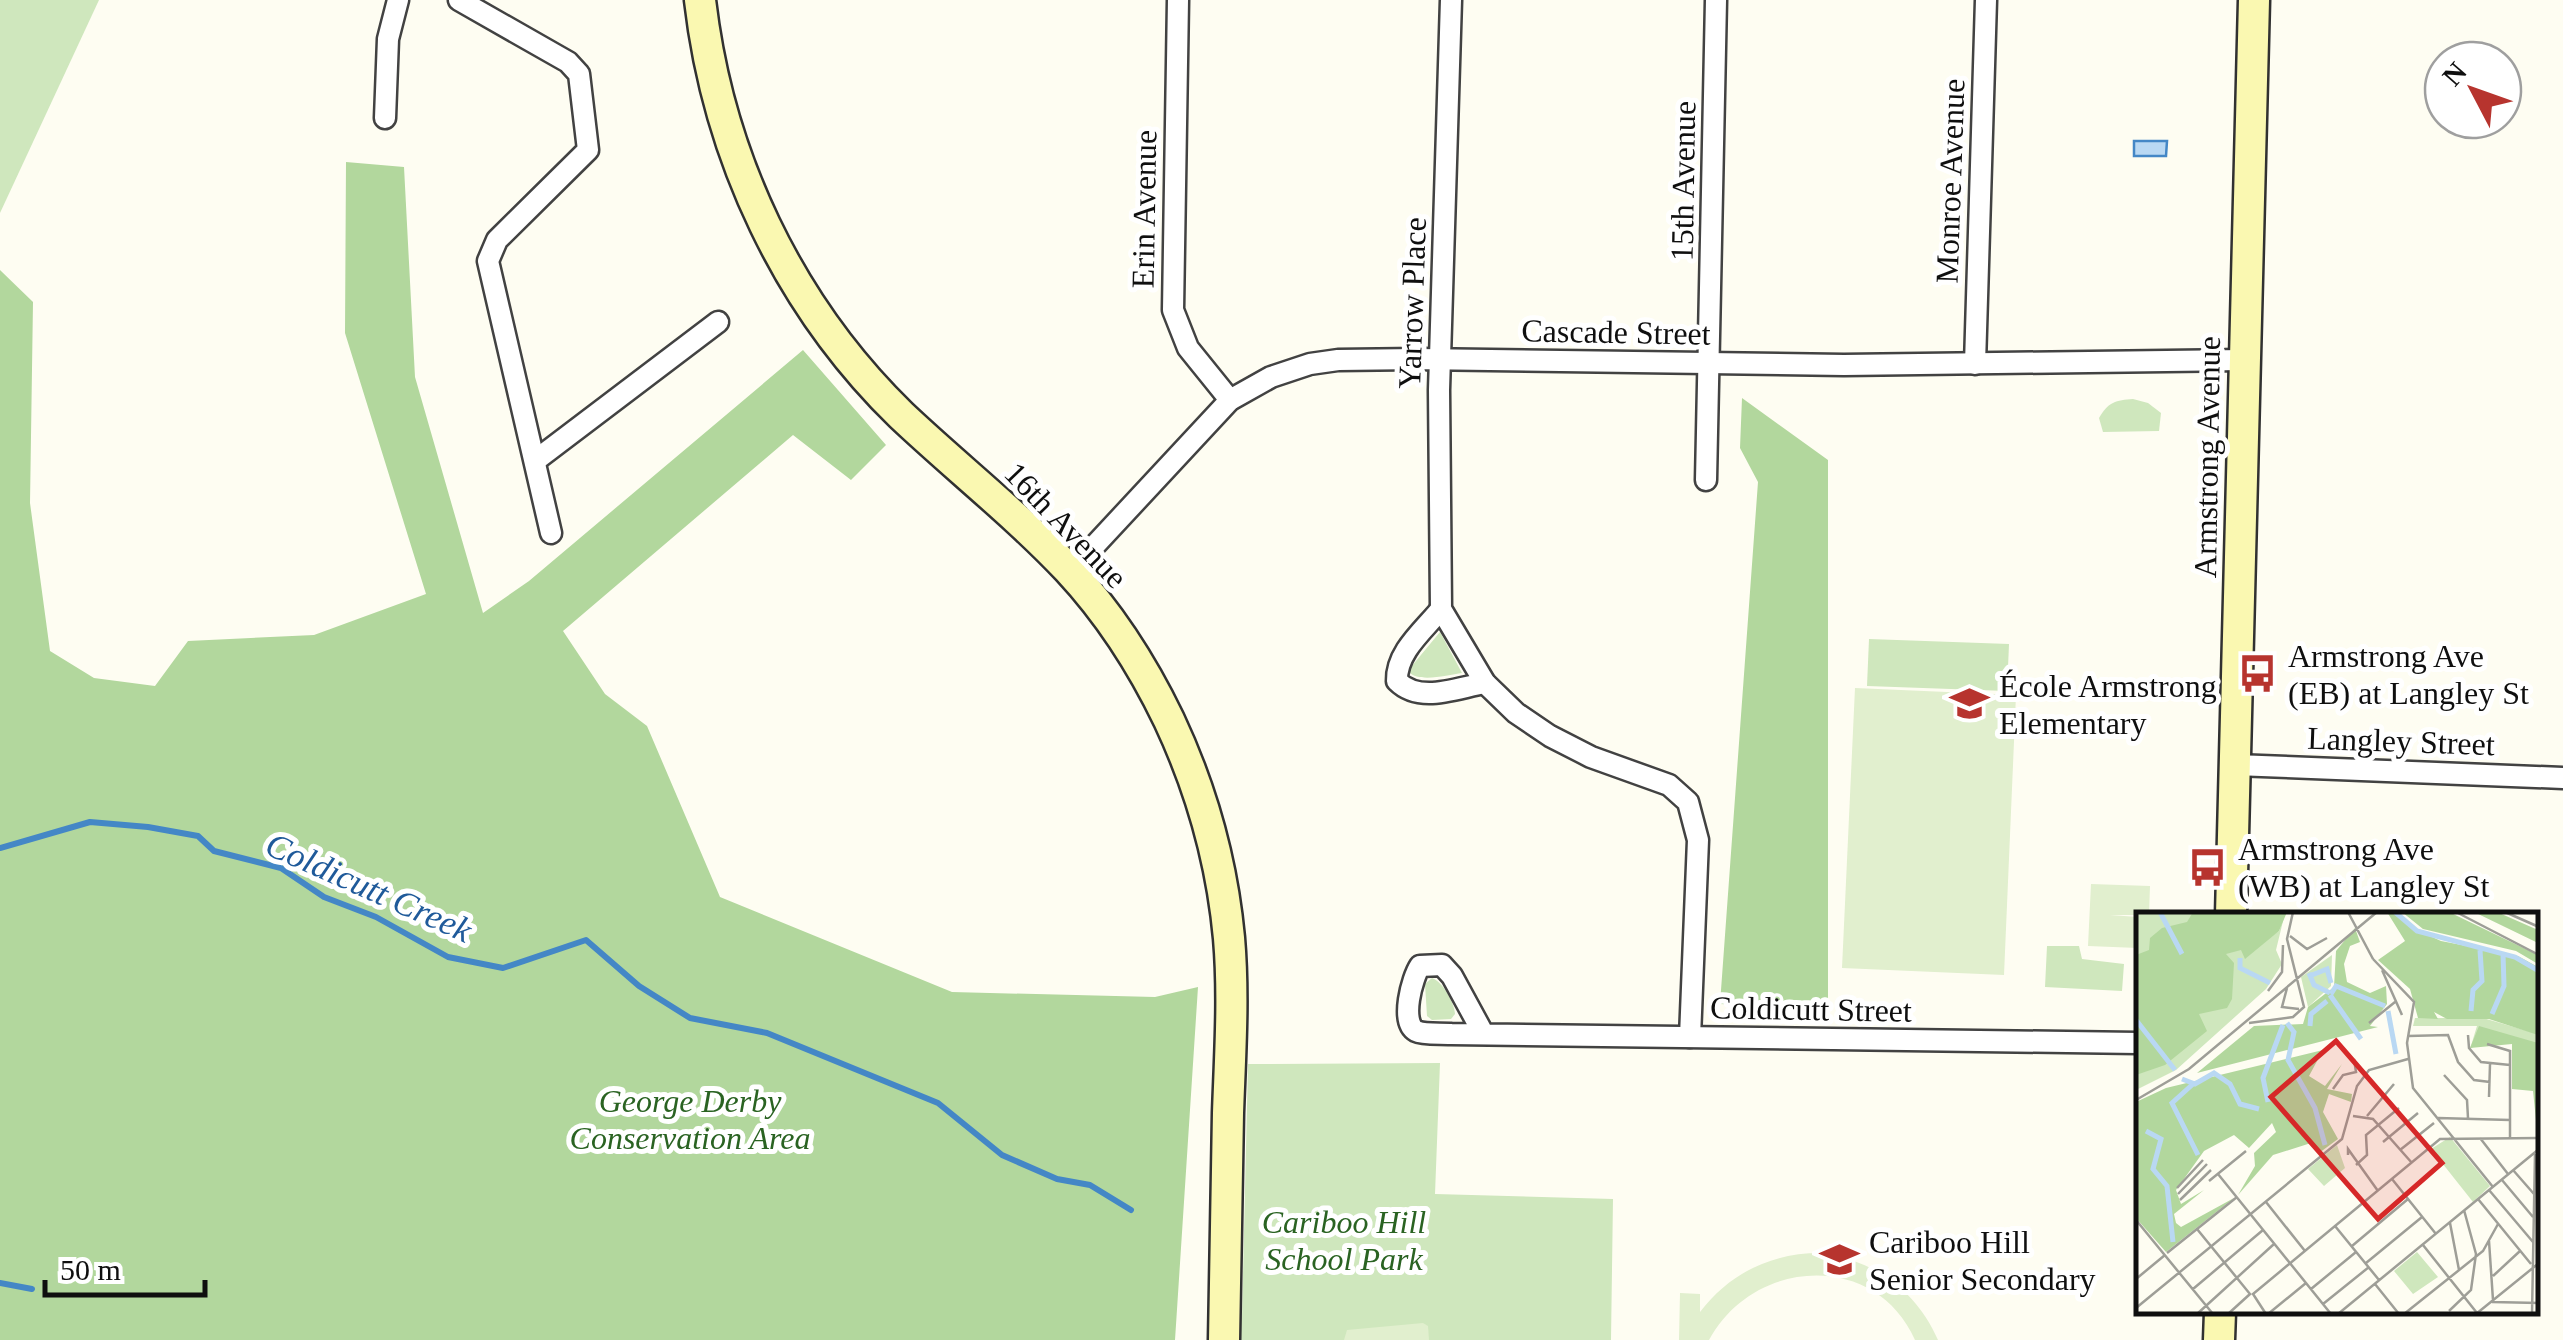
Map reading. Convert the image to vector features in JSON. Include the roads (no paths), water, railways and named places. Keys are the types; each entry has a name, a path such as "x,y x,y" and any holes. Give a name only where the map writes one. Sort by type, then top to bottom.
{"street":[{"path":"385,118 388,39 398,0"},
{"path":"459,0 568,62 579,74 588,150 497,240 488,260 551,533"},
{"name":"16th Avenue","path":"700,0 716,92 734,153 759,214 804,295 846,354 888,401 1070,572 1128,646 1169,720 1212,838 1222,889 1231,978 1224,1340"},
{"name":"Erin Avenue","path":"1178,0 1173,310 1188,348 1230,400"},
{"name":"Yarrow Place","path":"1450,0 1440,359 1442,608 1485,683 1516,712 1550,736 1591,757 1678,790 1688,802 1698,840 1690,1037"},
{"name":"15th Avenue","path":"1706,480 1716,0"},
{"name":"Monroe Avenue","path":"1975,364 1986,0"},
{"name":"Armstrong Avenue","path":"2230,912 2254,0"},
{"path":"536,460 718,322"},
{"name":"Cascade Street","path":"1070,572 1230,400 1271,378 1310,364 1440,359 1709,364 2243,360"},
{"path":"1442,608 1405,652 1397,668 1397,682 1408,692 1426,694 1485,683"},
{"name":"Langley Street","path":"2236,765 2563,778"},
{"name":"Coldicutt Street","path":"1483,1033 2136,1044"},
{"path":"2219,1340 2220,1315"}],"water":[{"path":"2134,141 2167,141 2166,156 2134,156"}],"waterway":[{"name":"Coldicutt Creek","path":"0,848 90,822 148,827 198,836 214,851 281,868 324,897 376,917 448,957 503,968 586,940 639,986 690,1018 767,1033 938,1103 1002,1155 1057,1179 1090,1185 1131,1210"},
{"path":"0,1283 32,1289"}],"place":[{"name":"Armstrong Ave (EB) at Langley St","path":"2258,674"},
{"name":"École Armstrong Elementary","path":"1969,704"},
{"name":"Armstrong Ave (WB) at Langley St","path":"2208,867"},
{"name":"Cariboo Hill Senior Secondary","path":"1839,1260"}],"park label":[{"name":"George Derby Conservation Area","path":"690,1120"},
{"name":"Cariboo Hill School Park","path":"1344,1240"}]}
